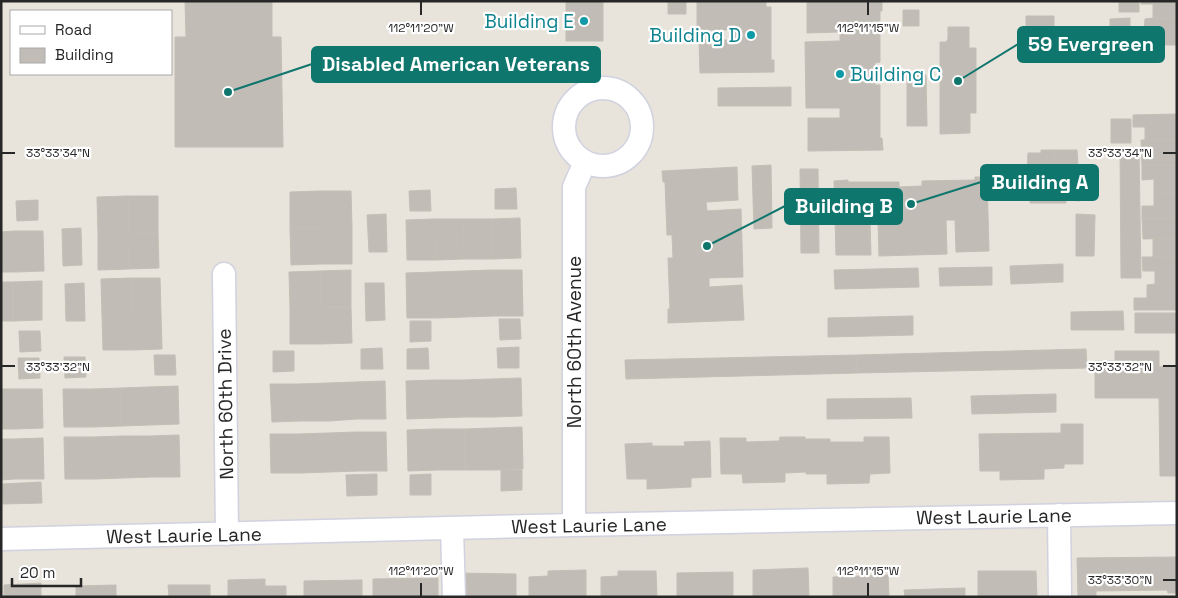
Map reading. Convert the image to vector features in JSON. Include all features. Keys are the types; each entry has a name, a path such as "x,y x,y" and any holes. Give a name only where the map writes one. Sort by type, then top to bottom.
{"street":[{"name":"North 60th Avenue","path":"574,525 574,187 585,162"},
{"name":"North 60th Drive","path":"224,274 227,534"},
{"name":"West Laurie Lane","path":"1,539 1177,513"},
{"path":"1059,515 1060,597"},
{"path":"452,528 454,597"}],"building":[{"path":"185,1 272,1 272,37 281,37 283,147 175,147 175,37 186,37"},
{"name":"Building E","path":"566,1 603,1 603,41 566,41"},
{"path":"668,1 686,1 686,14 668,14"},
{"name":"Building D","path":"697,1 766,1 766,7 771,7 771,60 774,60 774,72 700,73 699,40 731,40 731,30 697,30"},
{"name":"Building C","path":"807,1 882,1 882,11 880,11 880,62 875,63 875,85 880,85 880,138 882,138 883,150 808,151 808,118 840,118 840,108 806,108 805,42 840,41 840,32 807,33"},
{"path":"1119,1 1139,1 1139,12 1119,12"},
{"path":"1141,1 1177,1 1177,18 1153,18 1153,4 1141,4"},
{"path":"903,10 919,10 919,26 903,26"},
{"path":"1026,16 1054,16 1054,28 1026,28"},
{"path":"1130,18 1130,40 1110,40 1110,19"},
{"path":"1177,18 1177,45 1133,45 1133,32 1144,32 1145,19"},
{"path":"948,27 969,27 969,48 976,48 976,113 970,113 970,133 940,134 940,42 946,42 948,39"},
{"path":"926,75 927,126 907,126 907,76"},
{"path":"791,87 791,106 718,106 718,88"},
{"path":"1177,114 1177,140 1145,140 1145,127 1133,127 1133,115"},
{"path":"1111,119 1131,119 1131,143 1111,143"},
{"path":"1141,140 1177,140 1177,165 1142,165"},
{"path":"1120,149 1139,149 1141,278 1121,278"},
{"path":"1041,150 1054,150 1054,176 1027,176 1028,153 1041,153"},
{"path":"1054,150 1077,150 1078,165 1081,165 1080,176 1054,176"},
{"path":"771,165 772,228 754,229 752,166"},
{"path":"1142,165 1177,165 1177,192 1154,192 1154,179 1142,180"},
{"path":"737,167 738,200 706,202 707,211 741,209 743,277 709,278 709,287 742,285 744,320 668,323 668,309 670,309 668,258 673,258 672,235 667,235 665,182 663,182 662,171"},
{"path":"800,169 818,169 819,253 801,253"},
{"path":"1027,176 1054,176 1055,203 1030,203 1030,190 1027,190"},
{"path":"1054,176 1080,176 1080,201 1066,200 1066,203 1055,203"},
{"path":"975,177 987,177 989,251 956,252 955,220 946,220 947,254 879,256 878,222 870,222 871,255 836,255 834,181 899,182 899,187 922,186 922,181 975,180"},
{"path":"516,188 517,209 495,209 495,189"},
{"path":"430,190 431,211 410,211 409,191"},
{"path":"320,191 351,191 352,227 321,228"},
{"path":"320,191 321,228 290,228 290,192"},
{"path":"1154,192 1177,192 1177,218 1142,218 1142,206 1154,206"},
{"path":"128,196 158,196 158,232 128,232"},
{"path":"128,196 128,232 98,233 97,197"},
{"path":"38,200 38,220 17,221 16,201"},
{"path":"386,214 387,252 369,252 367,215"},
{"path":"1076,214 1095,215 1094,256 1076,256"},
{"path":"520,218 521,258 492,259 492,219"},
{"path":"1142,218 1177,218 1177,238 1143,239"},
{"path":"434,219 436,260 407,260 406,220"},
{"path":"434,219 463,219 464,259 436,260"},
{"path":"463,219 492,219 492,259 464,259"},
{"path":"352,227 352,264 322,264 321,228"},
{"path":"81,228 82,265 63,266 62,229"},
{"path":"290,228 321,228 322,264 291,265"},
{"path":"14,231 43,231 44,271 15,272"},
{"path":"14,231 15,272 1,272 1,232"},
{"path":"128,232 129,269 98,270 98,233"},
{"path":"128,232 158,232 159,268 129,269"},
{"path":"1153,238 1177,238 1177,257 1153,257"},
{"path":"1142,257 1177,257 1177,285 1155,284 1155,271 1143,271"},
{"path":"1063,264 1063,282 1011,284 1010,266"},
{"path":"992,267 992,285 940,286 939,268"},
{"path":"918,268 919,287 835,289 834,270"},
{"path":"351,270 351,307 320,307 320,271"},
{"path":"493,270 522,270 523,316 494,316"},
{"path":"493,270 494,316 465,317 464,271"},
{"path":"320,271 320,307 290,308 289,272"},
{"path":"464,271 465,317 436,318 435,272"},
{"path":"435,272 436,318 407,318 406,273"},
{"path":"131,278 160,278 161,313 131,314"},
{"path":"131,278 131,314 102,315 101,279"},
{"path":"42,281 42,320 13,321 13,282"},
{"path":"1,282 13,282 13,321 1,321"},
{"path":"84,283 85,321 66,321 65,284"},
{"path":"365,283 384,283 385,320 366,321"},
{"path":"1147,285 1177,285 1177,310 1134,310 1134,298 1147,298"},
{"path":"320,307 321,344 290,344 290,308"},
{"path":"320,307 351,307 352,343 321,344"},
{"path":"1123,311 1124,330 1071,330 1071,312"},
{"path":"161,313 162,349 132,350 131,314"},
{"path":"1135,313 1177,313 1177,333 1135,333"},
{"path":"131,314 132,350 103,350 102,315"},
{"path":"913,316 913,335 828,337 828,318"},
{"path":"499,319 520,319 521,339 500,340"},
{"path":"410,321 431,321 431,341 410,342"},
{"path":"19,331 40,331 41,351 20,352"},
{"path":"519,347 519,368 498,368 497,348"},
{"path":"382,348 383,369 361,369 361,349"},
{"path":"428,348 429,369 407,369 407,349"},
{"path":"1086,349 1087,368 857,373 857,355"},
{"path":"273,351 294,351 294,371 273,372"},
{"path":"1115,351 1159,351 1159,367 1177,366 1177,476 1160,476 1159,398 1095,398 1095,361 1115,361"},
{"path":"154,355 175,355 176,375 155,375"},
{"path":"857,355 857,373 626,379 625,360"},
{"path":"64,357 85,357 86,377 65,378"},
{"path":"18,358 39,358 40,378 19,379"},
{"path":"521,378 522,416 493,417 492,379"},
{"path":"492,379 493,417 465,417 463,380"},
{"path":"435,380 436,418 407,419 406,381"},
{"path":"435,380 463,380 465,417 436,418"},
{"path":"385,381 386,419 357,419 356,382"},
{"path":"356,382 357,419 329,421 328,383"},
{"path":"328,383 329,421 300,421 299,384"},
{"path":"270,384 299,384 300,421 272,422"},
{"path":"178,386 179,424 150,425 149,387"},
{"path":"149,387 150,425 121,426 121,388"},
{"path":"121,388 121,426 93,427 92,389"},
{"path":"1,389 13,389 15,429 1,429"},
{"path":"13,389 42,389 43,428 15,429"},
{"path":"63,389 92,389 93,427 64,427"},
{"path":"1056,394 1056,412 972,414 971,396"},
{"path":"911,398 912,418 827,419 827,399"},
{"path":"1061,424 1083,424 1083,464 1064,464 1064,468 1044,469 1044,479 1000,480 1000,471 980,471 979,434 1061,433"},
{"path":"522,427 523,469 494,470 493,428"},
{"path":"493,428 494,470 465,470 465,429"},
{"path":"436,429 437,470 408,471 407,430"},
{"path":"436,429 465,429 465,470 437,470"},
{"path":"357,432 386,432 387,471 358,471"},
{"path":"357,432 358,471 329,472 328,433"},
{"path":"328,433 329,472 300,473 299,434"},
{"path":"270,434 299,434 300,473 271,473"},
{"path":"179,435 180,477 151,477 150,436"},
{"path":"121,436 122,478 94,479 93,437"},
{"path":"121,436 150,436 151,477 122,478"},
{"path":"64,437 93,437 94,479 65,479"},
{"path":"780,437 830,439 830,442 864,442 864,437 889,437 890,473 870,474 869,483 827,484 827,474 806,474 806,472 785,473 785,482 743,483 742,474 721,474 720,438 746,438 746,442 779,441"},
{"path":"43,438 44,479 15,479 14,439"},
{"path":"1,439 14,439 15,479 1,480"},
{"path":"710,441 711,477 691,478 691,487 647,489 647,479 627,479 625,444 652,443 652,446 685,446 684,442"},
{"path":"501,470 522,470 522,490 501,491"},
{"path":"377,474 377,495 347,496 346,475"},
{"path":"431,474 431,495 410,495 410,475"},
{"path":"41,482 42,503 3,504 2,484"},
{"path":"1177,557 1177,593 1168,593 1167,590 1096,591 1096,596 1078,596 1077,558"},
{"path":"808,568 809,597 753,597 753,570"},
{"path":"586,570 586,597 529,597 529,577 548,576 548,571"},
{"path":"618,571 656,571 657,597 601,597 601,577 618,576"},
{"path":"978,571 1036,571 1037,597 978,597"},
{"path":"733,572 733,597 677,597 677,573"},
{"path":"457,573 516,574 516,597 457,597"},
{"path":"888,575 889,597 833,597 833,577"},
{"path":"438,578 438,597 373,597 373,579"},
{"path":"265,579 265,586 286,586 286,597 228,597 228,580"},
{"path":"362,580 362,597 304,597 304,581"},
{"path":"41,583 41,597 4,597 4,585"},
{"path":"116,585 116,597 76,597 76,586"},
{"path":"168,585 210,585 210,597 169,597"},
{"path":"965,588 965,597 905,597 904,590"}],"place":[{"name":"Building E","path":"584,21"},
{"name":"Building D","path":"751,35"},
{"name":"Building C","path":"840,74"},
{"name":"59 Evergreen","path":"958,81"},
{"name":"Disabled American Veterans","path":"228,92"},
{"name":"Building A","path":"911,204"},
{"name":"Building B","path":"707,246"}]}
